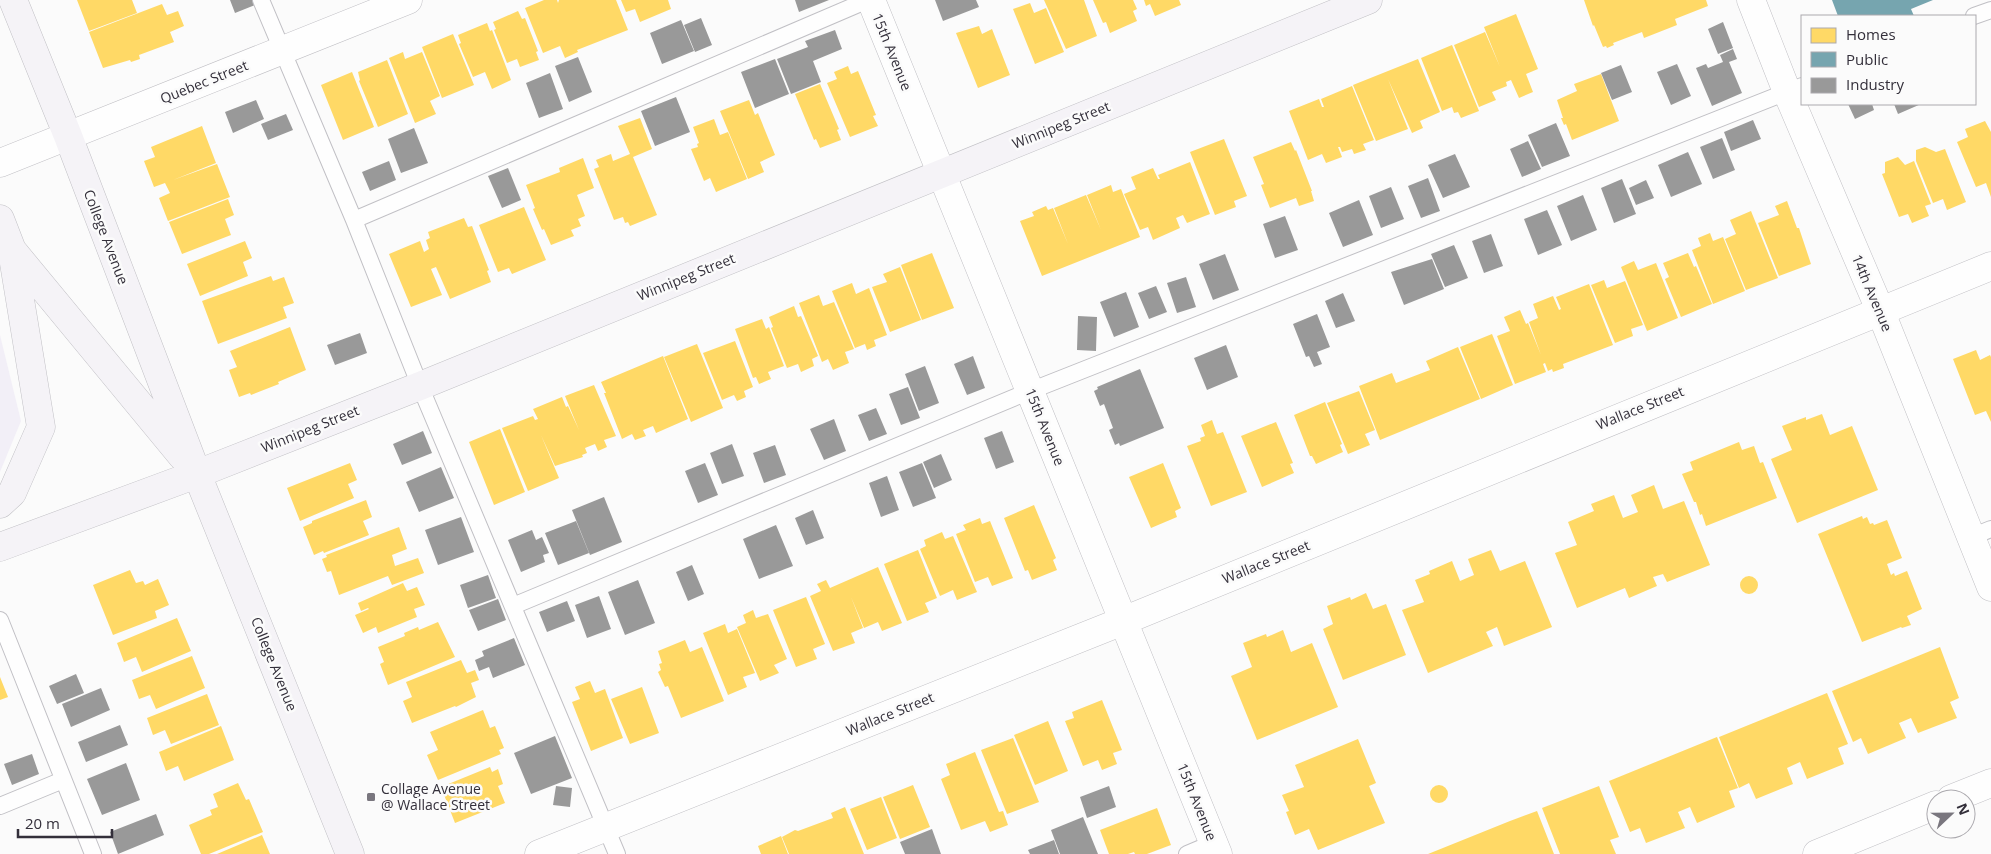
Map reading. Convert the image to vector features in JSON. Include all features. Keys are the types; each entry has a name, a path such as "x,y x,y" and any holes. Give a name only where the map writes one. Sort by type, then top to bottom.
{"street":[{"name":"College Avenue","path":"13,0 68,136 197,474 350,854"},
{"name":"Quebec Street","path":"0,163 408,0"},
{"name":"15th Avenue","path":"870,0 1124,621 1215,849"},
{"name":"Winnipeg Street","path":"0,547 197,474 420,386 1368,0"},
{"name":"14th Avenue","path":"1751,0 1801,105"},
{"name":"14th Avenue","path":"1801,105 1880,310 1981,533 1991,587"},
{"name":"College Avenue","path":"0,219 12,250 197,474"},
{"path":"0,504 12,493 41,427 12,250"},
{"name":"Wallace Street","path":"539,854 1124,621 1991,266"},
{"path":"1976,789 1991,783"},
{"path":"1817,854 1926,809"}],"lane":[{"path":"261,0 354,220 420,386 617,854"},
{"path":"354,220 870,0"},
{"path":"1976,15 1991,10"},
{"path":"513,606 1030,391 1795,89"},
{"path":"0,620 92,854"},
{"path":"0,806 63,780"},
{"path":"1187,854 1215,849"}],"shaded area":[{"path":"0,335 21,421 0,472"}],"building: Homes":[{"path":"77,0 132,0 137,13 89,31"},
{"path":"544,0 557,0 558,3 559,0 616,0 628,30 577,50 578,52 565,58 560,46 543,53 525,8"},
{"path":"621,0 668,0 671,9 640,22 635,9 626,12"},
{"path":"1044,0 1084,0 1097,36 1066,49"},
{"path":"1093,0 1133,0 1137,9 1133,11 1137,21 1110,33 1106,22 1103,23"},
{"path":"1144,0 1179,0 1181,5 1155,16 1150,4 1146,6"},
{"path":"1584,0 1706,0 1708,6 1675,19 1677,25 1644,38 1642,32 1613,43 1614,45 1607,48 1606,46 1603,47"},
{"path":"1030,3 1034,13 1046,8 1064,52 1035,64 1013,9"},
{"path":"162,4 167,15 178,11 184,26 170,32 174,42 139,55 140,59 103,68 89,32"},
{"path":"518,11 522,19 525,18 538,51 536,52 539,60 520,67 517,59 507,63 494,30 496,29 493,22"},
{"path":"1516,14 1538,69 1526,74 1533,92 1519,98 1511,80 1506,82 1507,86 1492,92 1496,100 1479,107 1454,45 1485,32 1500,67 1484,27"},
{"path":"487,23 490,31 492,30 511,80 492,89 485,72 473,77 459,44 461,43 458,35"},
{"path":"979,26 982,34 992,29 1010,75 978,88 956,33"},
{"path":"453,34 474,85 442,98 422,47"},
{"path":"1452,45 1479,111 1461,118 1458,112 1454,113 1452,107 1442,111 1421,58"},
{"path":"403,52 405,59 422,52 440,96 430,101 436,114 415,123 389,58"},
{"path":"1418,59 1440,112 1420,121 1423,128 1412,133 1388,79 1408,129 1376,141 1353,85"},
{"path":"387,60 408,114 378,127 359,81 358,72"},
{"path":"848,66 851,74 858,71 876,115 873,116 878,126 850,137 827,83 837,79 834,72"},
{"path":"352,72 374,127 343,140 321,85"},
{"path":"1601,74 1619,121 1572,140 1566,124 1564,125 1561,118 1563,118 1557,100 1577,91 1574,84"},
{"path":"820,84 839,129 837,130 841,140 820,148 816,139 814,140 795,94"},
{"path":"1352,86 1374,140 1363,144 1366,150 1354,154 1352,149 1342,152 1340,147 1338,147 1342,157 1326,163 1322,154 1308,160 1289,111 1319,99 1322,107 1324,107 1321,99"},
{"path":"749,100 755,115 758,113 775,155 760,162 764,172 748,179 720,111"},
{"path":"640,118 652,149 633,157 657,215 630,226 628,222 625,223 623,217 614,220 594,169 599,167 596,160 611,154 613,161 630,154 618,126"},
{"path":"714,119 720,135 728,132 747,179 716,192 710,178 704,181 691,149 698,147 697,144 699,143 693,127"},
{"path":"1985,121 1991,132 1991,197 1986,183 1976,187 1957,142 1968,137 1965,129"},
{"path":"202,126 216,163 173,180 217,164 230,197 168,221 159,198 170,193 165,183 154,187 144,161 155,157 151,147"},
{"path":"1224,139 1247,196 1234,201 1236,207 1215,215 1190,152"},
{"path":"1291,142 1312,191 1314,201 1299,206 1296,198 1270,208 1261,185 1264,184 1253,157"},
{"path":"1925,147 1936,152 1945,149 1966,202 1947,210 1943,199 1933,203 1916,161 1916,150"},
{"path":"1898,157 1905,165 1914,161 1931,204 1925,206 1929,216 1912,223 1908,214 1899,217 1882,174 1885,173 1885,162"},
{"path":"583,158 594,188 577,195 585,216 578,219 581,226 571,230 574,236 551,245 533,209 535,208 526,185 560,172 559,168"},
{"path":"1190,162 1210,214 1187,223 1183,215 1176,218 1180,228 1153,240 1148,227 1140,230 1124,194 1136,189 1131,177 1153,168 1158,179 1160,179 1158,175"},
{"path":"1111,185 1113,192 1121,189 1140,237 1042,276 1020,221 1034,216 1032,212 1046,206 1048,210 1053,208 1068,244 1054,208 1086,195 1101,230 1087,195"},
{"path":"228,199 234,215 225,219 231,235 182,254 169,222"},
{"path":"1787,201 1797,228 1799,228 1811,264 1779,276 1758,223 1779,215 1775,206"},
{"path":"524,207 546,260 512,274 509,268 498,272 479,225"},
{"path":"1751,211 1778,278 1746,290 1725,239 1736,234 1730,220"},
{"path":"464,218 468,227 472,226 489,270 487,271 491,282 450,299 436,267 431,269 442,295 411,307 389,254 420,241 424,252 429,249 426,240 430,238 428,232"},
{"path":"1710,233 1713,241 1723,237 1745,291 1713,304 1692,250 1701,246 1698,238"},
{"path":"245,241 252,258 243,262 248,276 200,296 187,264"},
{"path":"932,253 954,308 922,320 901,265"},
{"path":"1688,253 1694,267 1696,266 1712,304 1681,317 1665,279 1669,277 1663,263"},
{"path":"1634,261 1638,270 1656,263 1678,318 1647,331 1621,267"},
{"path":"900,267 921,320 890,332 872,287 887,282 883,274"},
{"path":"271,276 273,281 284,277 294,303 283,307 287,318 218,344 202,301"},
{"path":"1604,280 1607,288 1625,281 1643,325 1631,329 1633,336 1615,343 1591,285"},
{"path":"852,283 856,294 869,288 887,335 874,340 876,346 867,350 865,344 855,348 832,291"},
{"path":"1589,284 1613,345 1563,364 1564,368 1553,372 1552,369 1548,371 1545,363 1543,364 1546,372 1515,384 1497,336 1510,331 1504,317 1520,310 1526,324 1528,323 1541,355 1529,322 1538,318 1533,304 1553,296 1559,310 1561,309 1556,297"},
{"path":"819,295 823,306 834,302 854,349 845,352 849,363 833,370 828,359 822,362 799,303"},
{"path":"794,306 798,317 801,316 818,356 812,359 814,366 801,372 798,364 787,368 771,328 773,327 769,317"},
{"path":"762,319 766,329 769,327 784,366 768,372 771,379 759,384 756,377 753,378 735,329"},
{"path":"290,327 306,370 278,382 279,384 251,395 250,393 239,397 229,370 237,367 230,351"},
{"path":"1492,334 1513,385 1481,399 1460,347"},
{"path":"735,341 753,387 744,391 746,397 737,401 734,395 722,400 703,353"},
{"path":"697,344 723,408 691,422 664,357"},
{"path":"1458,347 1480,399 1380,440 1359,386 1392,373 1396,383 1430,370 1426,361"},
{"path":"1976,350 1980,360 1990,355 1991,357 1991,422 1986,411 1975,415 1953,359"},
{"path":"663,356 688,419 656,433 653,426 643,430 646,436 635,440 632,434 622,439 601,382"},
{"path":"594,385 616,436 604,440 607,447 598,451 595,444 585,448 587,453 582,455 583,457 555,466 541,435 559,478 528,491 502,428 533,416 535,420 538,419 533,409 562,397 579,430 565,396"},
{"path":"1359,391 1375,430 1365,434 1370,445 1348,454 1327,403"},
{"path":"1325,402 1342,444 1340,445 1343,452 1316,464 1312,456 1310,456 1294,415"},
{"path":"1822,414 1830,435 1852,426 1878,490 1797,523 1771,459 1792,450 1782,426 1806,417 1806,420"},
{"path":"1212,420 1217,434 1223,432 1247,492 1211,506 1187,446 1201,441 1200,438 1205,436 1201,425"},
{"path":"1276,422 1293,463 1290,464 1294,473 1262,487 1241,436"},
{"path":"500,429 525,492 494,505 469,442"},
{"path":"1739,442 1742,450 1754,446 1760,463 1763,462 1777,498 1706,526 1682,474 1693,470 1690,462"},
{"path":"350,463 357,480 348,484 354,498 300,521 287,488"},
{"path":"1163,463 1181,508 1175,511 1177,517 1151,528 1129,477"},
{"path":"1654,485 1663,509 1684,501 1710,565 1667,582 1663,574 1653,577 1657,586 1629,598 1625,588 1577,608 1555,553 1577,545 1568,522 1594,511 1591,504 1614,495 1623,518 1638,512 1631,495"},
{"path":"366,500 372,517 363,521 369,535 324,553 323,551 314,555 303,527 312,523 312,521"},
{"path":"1034,505 1056,558 1053,560 1057,570 1032,580 1028,570 1025,571 1004,518"},
{"path":"1862,516 1863,519 1867,517 1870,524 1873,523 1874,525 1887,520 1902,558 1887,564 1891,575 1894,573 1895,576 1907,571 1922,609 1907,616 1911,625 1862,642 1818,534"},
{"path":"980,518 982,524 990,521 1013,578 992,586 988,577 975,582 956,534 966,530 963,525"},
{"path":"399,527 407,549 392,555 395,566 418,558 424,573 392,585 388,576 339,595 331,571 327,572 322,559 327,557 326,555"},
{"path":"942,532 945,539 953,536 977,592 957,600 953,590 940,596 920,549 926,546 924,540"},
{"path":"918,550 937,598 925,603 929,612 907,621 884,564"},
{"path":"1491,550 1500,571 1525,561 1552,627 1504,646 1497,627 1486,632 1493,646 1428,673 1402,610 1424,602 1415,580 1430,574 1429,571 1452,561 1460,581 1474,575 1468,559"},
{"path":"878,567 902,623 882,631 878,622 864,628 851,597 863,628 851,633 855,643 833,651 810,596 821,591 817,584 826,580 830,588"},
{"path":"130,570 136,583 143,581 145,585 158,579 169,605 155,611 157,618 113,635 93,585"},
{"path":"1749,576 1755,579 1758,585 1755,591 1749,594 1743,591 1740,585 1743,579"},
{"path":"403,583 407,591 417,587 425,605 414,609 417,617 378,633 376,627 363,633 355,615 369,609 361,611 358,603"},
{"path":"1366,593 1373,609 1386,604 1406,655 1343,680 1323,629 1333,624 1327,606 1350,597 1351,600"},
{"path":"806,597 825,644 813,649 817,659 796,667 773,610"},
{"path":"753,610 756,618 768,614 787,659 774,665 779,673 760,681 737,627 746,623 743,615"},
{"path":"177,618 191,651 142,672 136,657 124,662 117,643"},
{"path":"438,622 455,657 388,685 380,664 384,662 378,647 405,636 404,633 418,627 419,630"},
{"path":"725,624 728,633 737,629 755,673 743,677 747,687 728,695 703,633"},
{"path":"1283,630 1291,652 1312,643 1338,707 1257,740 1231,676 1252,667 1243,643 1266,634 1267,637"},
{"path":"685,640 690,652 702,647 724,701 681,718 668,686 665,687 658,672 661,670 659,664 662,663 658,651"},
{"path":"1940,647 1959,698 1950,702 1957,718 1918,733 1911,718 1899,723 1906,738 1868,754 1861,738 1853,742 1832,691"},
{"path":"192,656 205,688 156,709 150,695 139,699 132,680"},
{"path":"461,660 467,673 475,670 479,680 471,683 476,697 456,707 412,723 403,701 412,697 406,682"},
{"path":"0,677 8,697 0,700"},
{"path":"590,681 595,693 605,689 623,738 591,751 572,702 580,699 575,687"},
{"path":"642,687 659,733 630,744 611,699"},
{"path":"1827,693 1848,744 1838,748 1844,764 1807,779 1800,762 1787,768 1793,784 1756,799 1749,783 1739,788 1719,737"},
{"path":"207,694 219,725 171,744 165,730 153,735 147,718"},
{"path":"1102,700 1122,750 1113,753 1117,764 1102,770 1098,760 1083,766 1065,721 1074,718 1072,712"},
{"path":"483,710 490,728 495,726 504,748 499,750 501,754 438,780 427,755 438,750 430,732"},
{"path":"1048,721 1068,771 1035,785 1014,735"},
{"path":"221,726 234,760 184,781 178,766 166,771 159,752"},
{"path":"1717,737 1738,788 1729,791 1735,807 1697,823 1690,807 1678,812 1685,828 1646,843 1640,828 1630,832 1609,781"},
{"path":"1013,738 1039,802 1007,814 981,750"},
{"path":"1358,739 1376,783 1369,786 1385,823 1318,850 1309,829 1295,835 1286,812 1289,811 1282,795 1304,787 1295,765"},
{"path":"975,752 999,812 1003,811 1008,825 990,832 985,821 961,830 941,779 950,775 946,764"},
{"path":"490,767 492,772 498,769 503,784 498,786 505,803 455,823 441,787"},
{"path":"238,783 246,800 249,799 263,832 209,854 201,854 189,825 212,815 210,810 218,807 213,794"},
{"path":"913,785 930,827 900,839 883,797"},
{"path":"1439,785 1445,788 1448,794 1445,800 1439,803 1433,800 1430,794 1433,788"},
{"path":"1599,786 1619,837 1610,840 1616,854 1560,854 1542,808"},
{"path":"881,797 897,838 867,850 850,809"},
{"path":"845,807 864,854 789,854 782,837 795,830 798,831 833,818 831,813"},
{"path":"1157,808 1171,845 1147,854 1135,854 1134,852 1128,854 1109,854 1100,830"},
{"path":"1537,811 1554,854 1428,854 1510,821"},
{"path":"262,835 270,854 217,854"},
{"path":"781,836 788,854 761,854 758,846"}],"building: Public":[{"path":"1832,0 1933,0 1911,9 1914,15 1838,15"}],"building: Industry":[{"path":"230,0 253,0 255,5 235,13"},
{"path":"795,0 829,0 799,12"},
{"path":"935,0 976,0 979,7 943,21"},
{"path":"701,18 712,45 695,52 684,25"},
{"path":"681,20 694,51 662,64 650,33"},
{"path":"1723,22 1733,48 1718,54 1708,29"},
{"path":"835,30 842,49 813,61 821,82 791,94 777,59 808,47 805,41"},
{"path":"1733,49 1737,59 1729,62 1742,93 1712,106 1696,68 1706,64 1708,68 1723,62 1720,55"},
{"path":"578,57 592,92 569,102 555,66"},
{"path":"775,59 789,94 755,108 741,72"},
{"path":"1677,64 1691,96 1671,105 1657,72"},
{"path":"1621,65 1632,92 1612,100 1601,73"},
{"path":"550,73 563,109 539,118 526,83"},
{"path":"676,97 690,132 655,146 641,111"},
{"path":"256,100 264,119 233,133 225,112"},
{"path":"1848,105 1872,105 1874,110 1855,119"},
{"path":"1894,105 1919,105 1898,114"},
{"path":"286,114 293,130 268,140 261,124"},
{"path":"1753,120 1761,139 1731,151 1724,132"},
{"path":"1556,123 1570,156 1542,167 1528,135"},
{"path":"414,128 428,163 401,173 388,139"},
{"path":"1722,138 1735,170 1713,179 1700,147"},
{"path":"1528,141 1541,169 1522,177 1510,149"},
{"path":"1688,152 1702,184 1671,197 1658,165"},
{"path":"1455,154 1470,187 1443,198 1428,165"},
{"path":"389,161 396,180 370,191 362,172"},
{"path":"508,168 521,200 502,208 488,176"},
{"path":"1428,178 1440,211 1421,218 1408,186"},
{"path":"1622,179 1636,214 1614,223 1601,188"},
{"path":"1646,180 1654,198 1636,205 1629,188"},
{"path":"1391,187 1404,219 1381,228 1369,196"},
{"path":"1583,195 1597,230 1571,241 1557,206"},
{"path":"1359,200 1373,235 1343,247 1329,213"},
{"path":"1547,210 1562,245 1538,255 1524,219"},
{"path":"1285,216 1298,250 1275,258 1263,224"},
{"path":"1491,234 1503,266 1484,273 1472,241"},
{"path":"1454,245 1468,278 1445,287 1431,254"},
{"path":"1225,254 1239,290 1213,300 1199,264"},
{"path":"1432,259 1444,289 1404,305 1391,272"},
{"path":"1186,277 1196,307 1177,313 1167,283"},
{"path":"1156,286 1167,312 1149,319 1138,293"},
{"path":"1126,292 1139,327 1114,337 1100,302"},
{"path":"1343,293 1355,321 1336,328 1325,301"},
{"path":"1317,314 1330,347 1317,352 1322,364 1314,367 1309,356 1306,357 1293,324"},
{"path":"1078,316 1097,317 1096,351 1077,350"},
{"path":"360,333 367,353 335,365 327,345"},
{"path":"1226,345 1238,377 1207,390 1194,358"},
{"path":"973,356 985,388 967,395 954,364"},
{"path":"925,366 939,403 919,411 905,374"},
{"path":"1140,369 1164,428 1120,446 1119,443 1115,445 1109,430 1113,428 1104,404 1100,406 1094,391 1098,389 1097,387"},
{"path":"908,387 920,418 901,425 889,394"},
{"path":"876,408 887,434 869,441 858,415"},
{"path":"834,419 846,451 824,460 810,429"},
{"path":"423,431 432,453 402,465 393,444"},
{"path":"1002,431 1014,462 996,469 984,438"},
{"path":"732,444 744,476 722,484 710,453"},
{"path":"775,445 786,475 764,483 753,453"},
{"path":"941,454 952,480 934,488 923,462"},
{"path":"705,463 718,495 698,503 685,471"},
{"path":"922,463 936,498 913,507 899,472"},
{"path":"441,467 454,498 419,512 406,482"},
{"path":"887,476 899,510 881,517 869,483"},
{"path":"604,497 622,542 590,555 572,510"},
{"path":"813,510 824,538 806,545 795,518"},
{"path":"461,517 474,552 438,565 425,530"},
{"path":"576,521 589,553 558,565 545,533"},
{"path":"776,525 793,566 759,579 743,539"},
{"path":"532,530 536,540 542,537 549,553 543,555 545,562 521,572 508,540"},
{"path":"692,565 704,594 688,601 676,572"},
{"path":"488,575 496,598 468,608 460,585"},
{"path":"638,580 655,623 625,635 608,592"},
{"path":"599,596 611,629 587,638 575,605"},
{"path":"498,599 506,620 478,631 469,610"},
{"path":"567,601 575,621 547,632 539,612"},
{"path":"514,638 525,665 493,678 489,667 479,671 475,660 484,656 482,651"},
{"path":"76,674 84,693 57,704 49,686"},
{"path":"101,688 110,710 71,727 62,704"},
{"path":"120,725 128,745 86,762 78,742"},
{"path":"555,736 572,778 531,794 514,753"},
{"path":"32,754 39,774 12,785 4,764"},
{"path":"126,763 140,800 102,815 87,779"},
{"path":"556,786 572,788 570,807 553,805"},
{"path":"1109,786 1116,807 1087,818 1080,797"},
{"path":"156,814 164,835 118,854 110,832"},
{"path":"1083,817 1098,854 1060,854 1051,830"},
{"path":"932,829 941,854 905,854 900,842"},
{"path":"1054,840 1059,854 1030,854 1028,850"}],"place":[{"name":"Collage Avenue @ Wallace Street","path":"371,797"}]}
